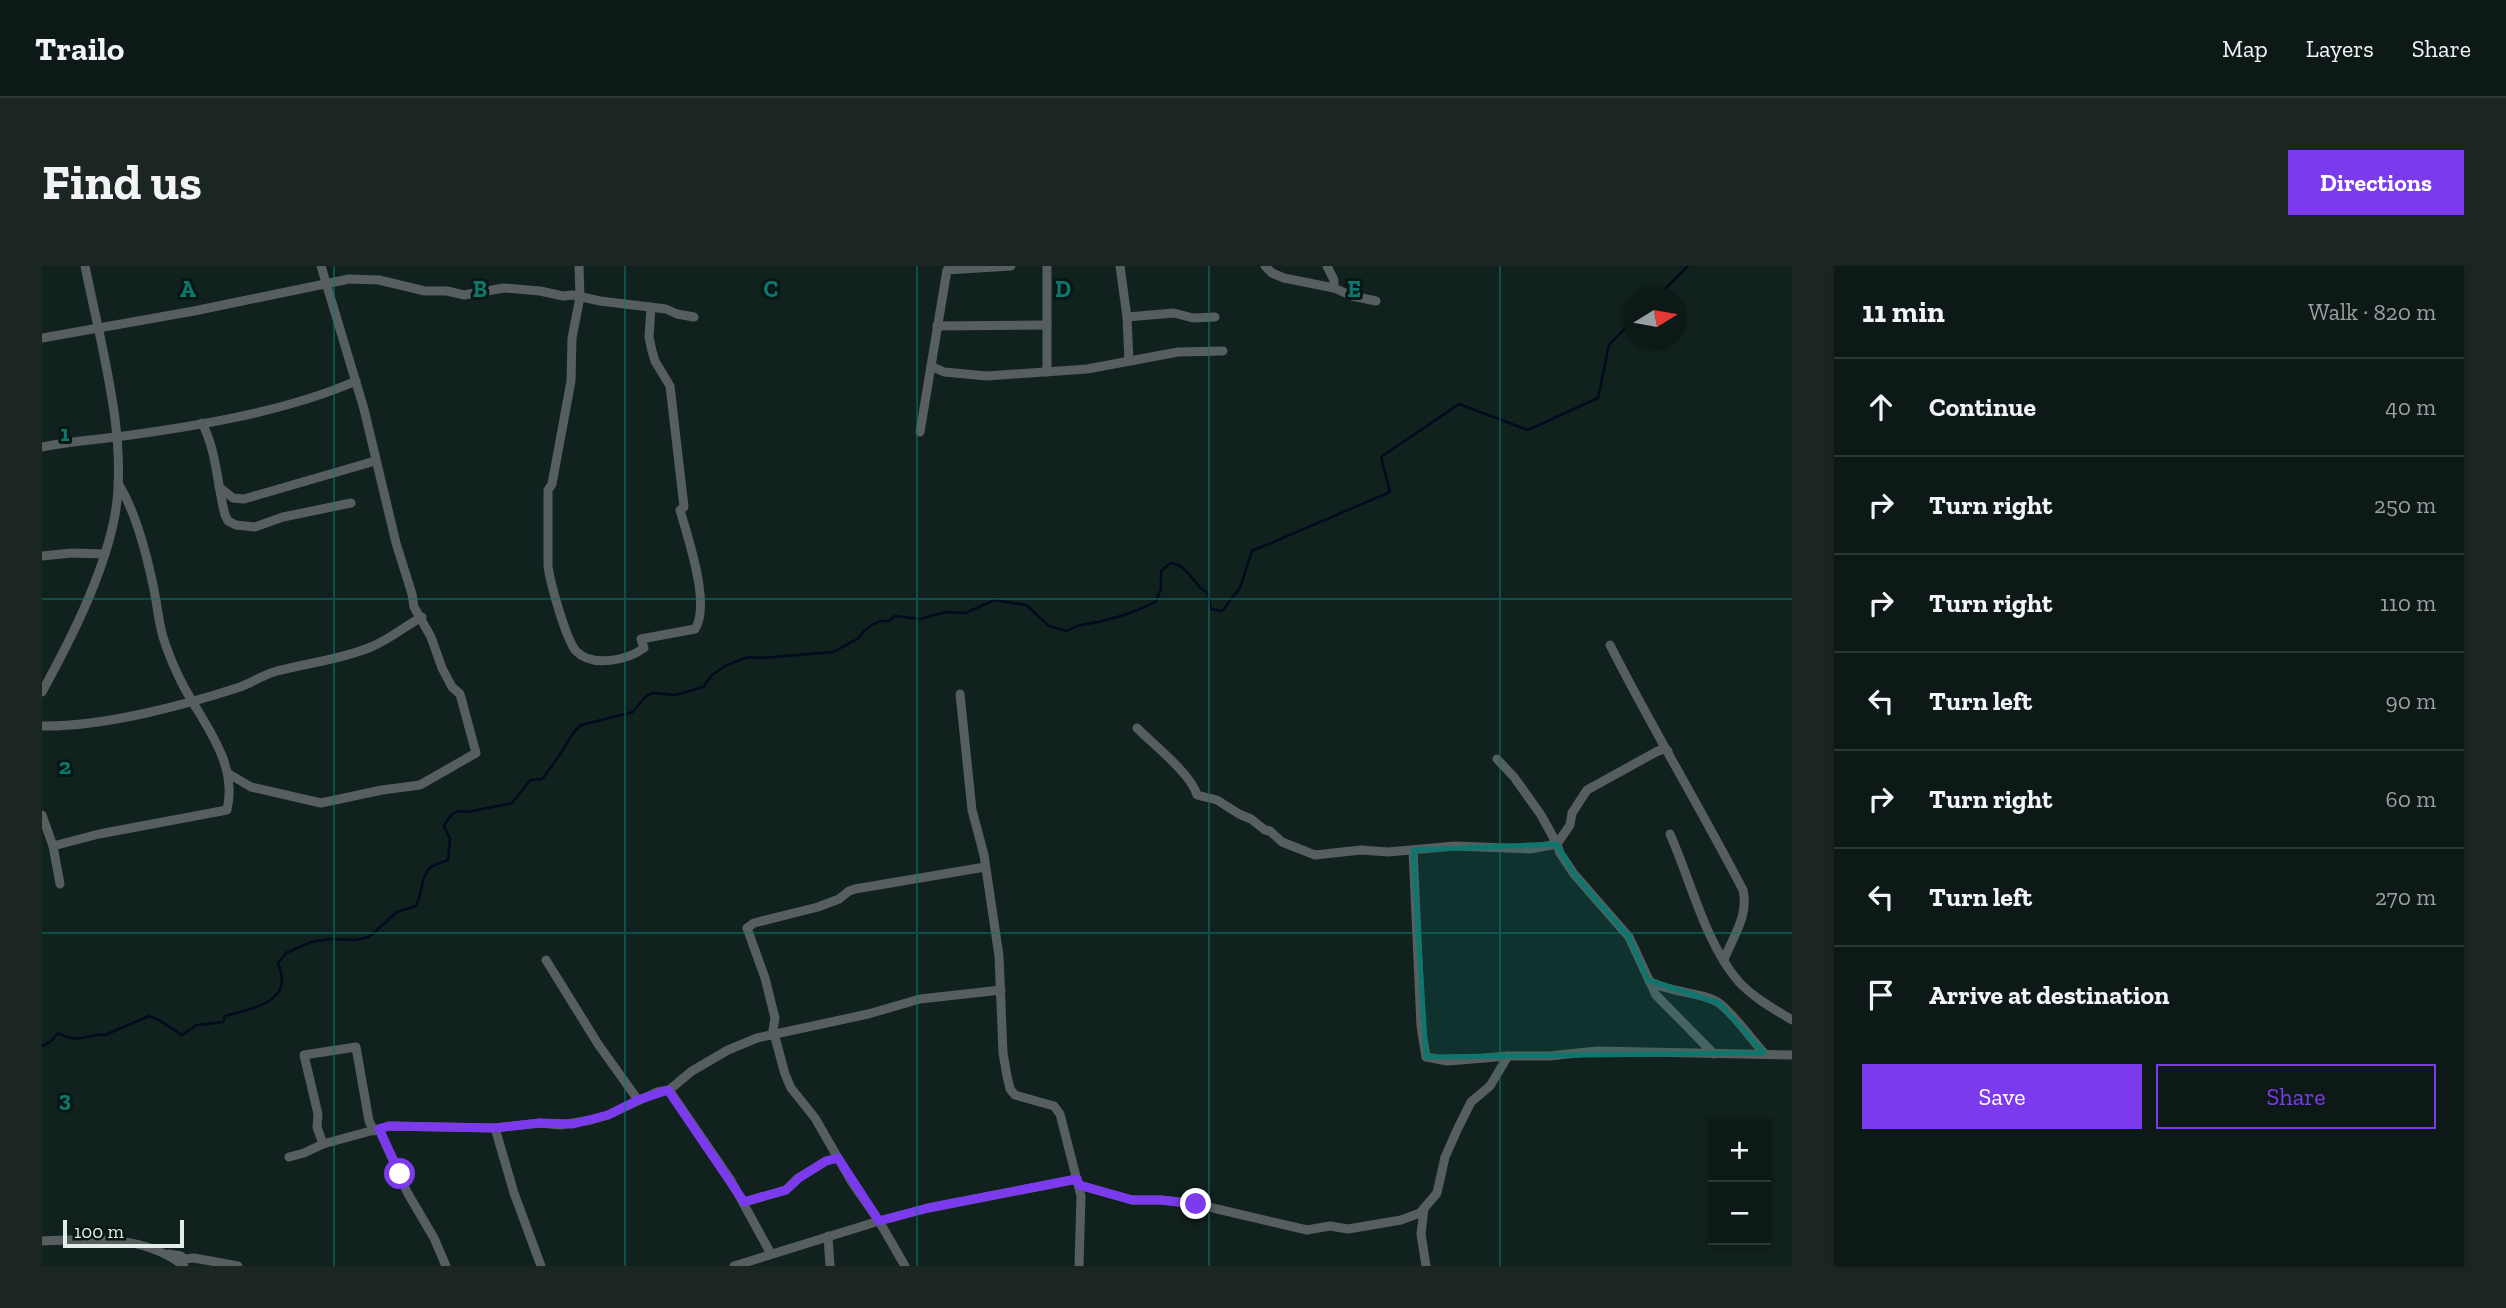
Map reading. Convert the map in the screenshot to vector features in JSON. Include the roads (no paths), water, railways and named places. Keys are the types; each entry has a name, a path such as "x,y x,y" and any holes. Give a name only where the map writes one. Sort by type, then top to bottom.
{"street":[{"path":"42,692 65,649 106,554 115,518 118,483 116,437 108,376 85,266"},
{"path":"229,774 251,787 321,803 420,785 475,753 460,694 452,687 422,617 414,607 356,382 321,266"},
{"path":"579,266 580,298 572,338 567,408 552,484 548,490 548,566 568,637 575,650 585,657 595,659 623,658 635,654 644,648 641,639 695,629 700,621 702,608 695,569 680,510 684,507 672,395 670,386 654,361 649,337 651,307"},
{"path":"920,432 947,270 1011,266"},
{"path":"1047,372 1048,266"},
{"path":"1121,266 1129,361"},
{"path":"1265,266 1272,273 1284,278 1334,288 1352,296 1376,301"},
{"path":"1327,266 1334,280 1334,288"},
{"path":"42,338 251,300 349,279 379,280 425,291 447,291 464,295 504,288 540,291 667,309 694,317"},
{"path":"1127,317 1174,313 1192,318 1215,317"},
{"path":"937,326 1047,325"},
{"path":"931,366 944,372 988,376 1087,369 1178,352 1223,351"},
{"path":"42,447 72,440 116,437 202,423 328,393 356,382"},
{"path":"202,423 208,436 225,515 236,525 255,527 283,517 351,503"},
{"path":"219,487 233,498 244,499 375,461"},
{"path":"53,846 99,834 227,810 229,774 214,739 183,686 164,638 144,551 126,496 118,483"},
{"path":"42,556 106,554"},
{"path":"42,726 60,727 128,717 244,686 272,672 349,656 375,646 422,617"},
{"path":"1610,645 1742,890 1744,910 1741,923 1724,960"},
{"path":"960,694 972,810 985,867 999,956 1003,1053 1010,1089 1015,1095 1054,1106 1060,1114 1081,1196 1079,1266"},
{"path":"1137,728 1195,786 1197,795 1217,800 1270,831 1291,847 1323,856 1361,850 1388,852 1455,846 1530,849 1557,844 1570,825 1572,813 1587,790 1656,752 1663,749 1668,751"},
{"path":"1497,759 1514,777 1541,815 1574,874 1629,937 1656,995 1714,1054"},
{"path":"42,815 53,846 60,884"},
{"path":"1670,834 1718,952 1741,984 1767,1005 1792,1020"},
{"path":"1413,850 1421,1026 1426,1057 1447,1061 1597,1051 1792,1055"},
{"path":"905,1266 815,1118 791,1088 773,1030 775,1018 765,978 747,928 754,923 829,903 855,889 985,867"},
{"path":"546,960 598,1044 638,1100"},
{"path":"1648,981 1668,990 1706,997 1719,1003 1764,1053"},
{"path":"289,1157 323,1144 389,1126 495,1128 540,1123 573,1124 608,1115 638,1100 668,1090 692,1071 729,1050 775,1033 869,1014 920,999 1001,990"},
{"path":"323,1144 304,1055 356,1048 369,1121 434,1238 446,1266"},
{"path":"738,1265 928,1208 1078,1182 1132,1200 1196,1204 1307,1230 1324,1226 1348,1229 1389,1223 1424,1209 1437,1193 1445,1157 1471,1102 1490,1086 1508,1056"},
{"path":"668,1090 744,1202 771,1254"},
{"path":"495,1128 514,1193 541,1266"},
{"path":"744,1202 786,1190 826,1161 838,1158"},
{"path":"1424,1209 1421,1229 1426,1266"},
{"path":"828,1236 830,1266"},
{"path":"42,1241 121,1241 185,1259 194,1258 238,1266"},
{"path":"167,1253 184,1266"}],"waterway":[{"path":"1667,287 1688,266"},
{"path":"42,1046 58,1033 72,1038 105,1035 149,1016 182,1035 197,1025 223,1022 225,1016 269,1001 280,988 282,977 278,963 286,953 311,942 369,937 397,912 416,906 428,871 448,860 450,839 444,826 451,815 458,811 467,812 512,803 530,780 542,779 581,725 633,712 646,696 653,693 676,695 703,687 712,675 727,665 748,657 833,652 859,638 872,625 889,621 895,616 920,619 946,612 965,613 995,600 1026,605 1049,626 1067,631 1079,625 1128,614 1156,601 1161,589 1161,571 1171,563 1183,568 1202,590 1208,593 1211,609 1222,611 1240,588 1252,551 1390,492 1381,457 1459,404 1528,430 1598,398 1609,345 1624,329"}]}
